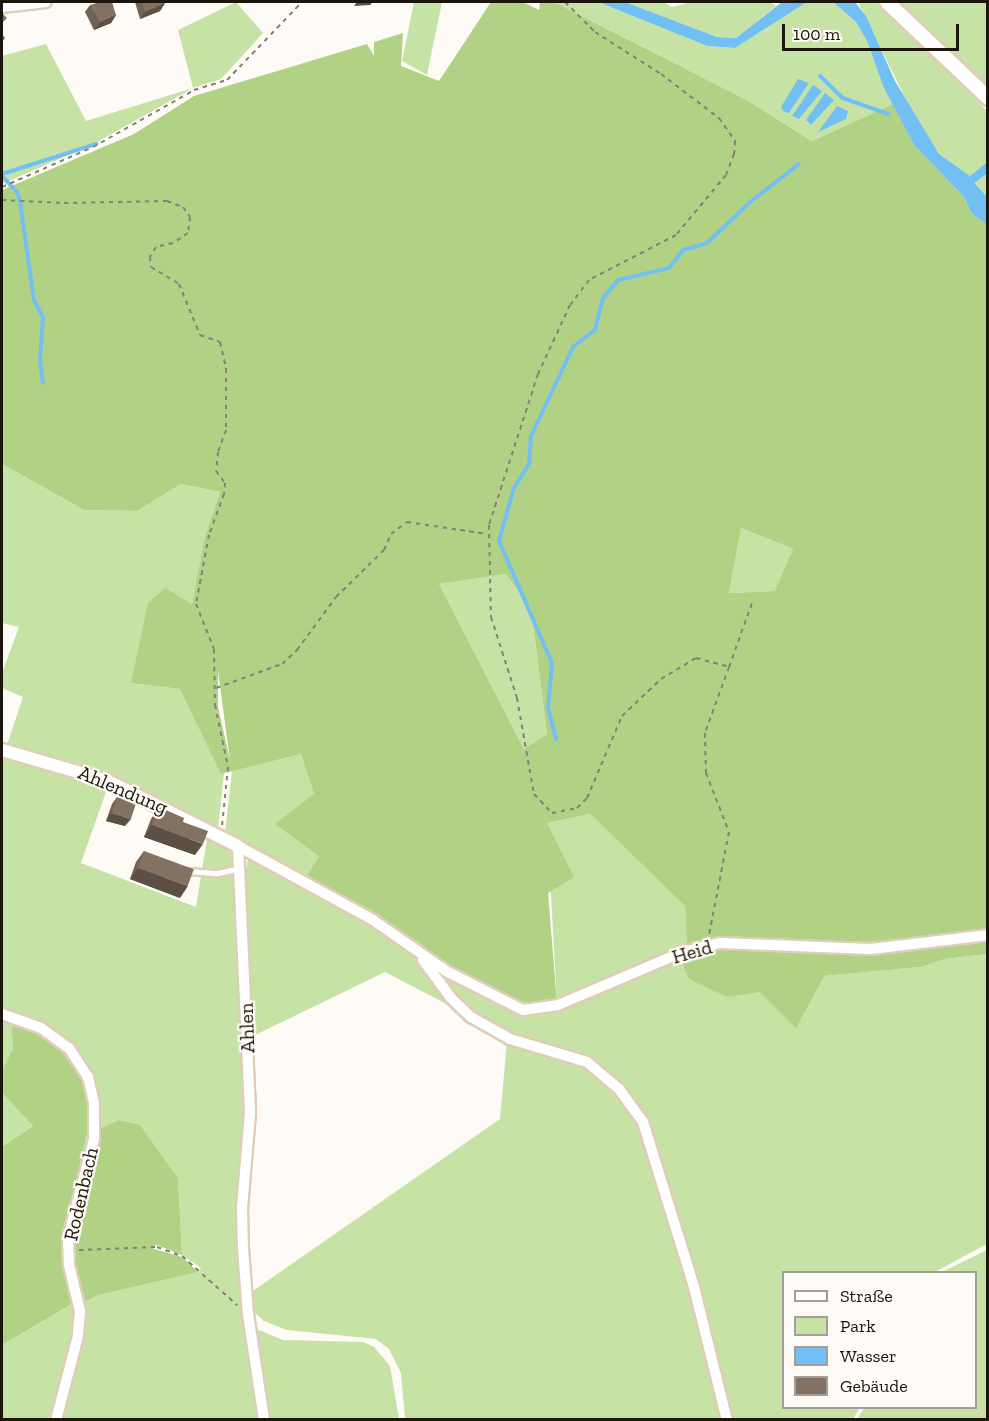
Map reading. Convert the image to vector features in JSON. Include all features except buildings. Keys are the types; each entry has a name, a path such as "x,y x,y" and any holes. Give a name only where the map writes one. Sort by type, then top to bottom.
{"main road":[{"path":"887,2 987,98"}],"street":[{"path":"2,7 46,2"},
{"name":"Ahlendung","path":"2,750 108,781 238,846"},
{"path":"238,846 373,920 419,955 450,998 471,1017 510,1039 588,1062 619,1089 643,1122 694,1287 727,1419"},
{"name":"Ahlen","path":"238,846 250,1113 242,1208 248,1314 264,1419"},
{"name":"Heid","path":"419,955 494,998 523,1010 558,1005 639,969 706,946 765,942 871,949 987,935"},
{"name":"Rodenbach","path":"2,1014 55,1035 80,1060 88,1077 95,1130 72,1215 68,1250 80,1311 78,1336 56,1419"}],"lane":[{"path":"176,867 205,873 240,868"}],"path":[{"path":"2,187 93,147 194,90 227,80 302,2"},
{"path":"565,2 596,33 661,74 719,118 735,141 734,154 721,183 676,235 595,277 577,292 538,374 487,534 491,617 517,698 534,794 545,810 567,813 587,798 622,716 672,670 696,658 729,666"},
{"path":"2,200 63,204 167,201 183,207 190,217 188,233 156,247 150,257 151,267 178,284 200,335 220,342 226,369 226,430 218,453 216,471 225,483 224,494 209,535 196,604 210,633 217,721 228,767 221,836"},
{"path":"215,688 282,664 336,597 384,550 391,534 407,522 426,522 487,534"},
{"path":"706,946 729,832 706,773 705,733 752,603"},
{"path":"68,1250 157,1247 182,1256 248,1314"}],"green space":[{"path":"236,2 263,33 221,79 193,88 178,30"},
{"path":"414,2 442,2 427,75 402,61"},
{"path":"491,2 523,2 539,10 540,2 554,2 745,99 812,141 893,104 914,145 964,197 971,213 987,225 987,930 882,943 765,939 712,941 687,947 685,906 590,814 547,823 574,877 548,893 557,1003 524,1007 496,995 304,880 319,856 275,824 314,794 301,754 221,774 180,689 131,683 148,603 165,588 192,604 205,536 220,492 181,484 137,511 84,510 2,464 2,190 134,134 194,96 367,44 374,56 374,42 403,33 401,66 439,81","holes":["741,528 793,549 775,591 729,593","506,574 531,609 547,734 524,749 439,584","218,671 230,760 218,707"]},
{"path":"554,2 598,2 707,46 735,48 807,2 833,2 856,22 867,41 893,104 812,141 745,99"},
{"path":"625,2 663,2 672,7 692,2 770,2 776,6 736,38 717,37"},
{"path":"858,2 876,2 987,111 987,162 970,176 939,154 916,120"},
{"path":"900,2 987,2 986,84"},
{"path":"46,44 86,121 193,88 92,145 2,184 2,56"},
{"path":"987,174 987,197 973,183"},
{"path":"2,464 84,510 137,511 181,484 220,492 205,536 192,605 131,683 180,689 224,774 218,828 110,777 7,745 23,697 2,688 2,673 19,627 2,623"},
{"path":"741,528 793,549 776,591 729,593"},
{"path":"506,574 531,609 547,734 524,749 439,584"},
{"path":"301,754 314,794 319,856 304,880 225,832 232,771"},
{"path":"2,755 108,786 81,863 196,907 207,839 212,835 225,842 232,851 237,871 247,1112 239,1247 245,1330 259,1419 60,1419 82,1303 99,1295 198,1272 201,1268 182,1255 178,1178 140,1126 119,1120 98,1129 90,1073 76,1050 46,1026 2,1010"},
{"path":"590,814 685,906 687,947 557,1003 547,823"},
{"path":"248,859 369,924 411,954 458,1010 385,972 251,1037 245,873"},
{"path":"987,940 987,954 945,959 921,967 824,976 796,1028 760,992 727,997 689,979 680,958 719,948 861,952"},
{"path":"987,954 987,1244 937,1271 782,1271 782,1409 859,1409 853,1419 730,1419 710,1325 650,1124 623,1086 589,1059 514,1036 487,1024 462,1005 442,978 446,975 524,1013 680,958 727,997 824,976 921,967 945,959"},
{"path":"2,1018 11,1021 13,1048 2,1071"},
{"path":"11,1021 37,1030 60,1043 81,1071 92,1111 64,1240 75,1302 2,1345 2,1147 33,1126 2,1093 2,1071 13,1048"},
{"path":"507,1041 586,1063 617,1090 643,1124 681,1250 723,1419 405,1419 401,1373 389,1349 376,1339 287,1330 264,1321 253,1311 250,1293 500,1119"},
{"path":"2,1093 33,1126 2,1147"},
{"path":"119,1120 140,1125 178,1178 182,1255 157,1245 151,1248 182,1257 198,1272 99,1295 82,1303 72,1260 72,1237 98,1129"},
{"path":"987,1250 987,1419 857,1419 863,1409 977,1409 977,1271 944,1271"},
{"path":"75,1302 74,1335 51,1419 2,1419 2,1345"},
{"path":"259,1330 283,1340 363,1342 374,1347 390,1366 399,1419 268,1419 256,1332"}],"water":[{"path":"598,2 625,2 717,37 736,38 782,2 807,2 735,48 707,46"},
{"path":"833,2 855,2 866,16 895,81 939,154 970,176 987,162 987,174 974,183 987,197 987,225 971,213 964,197 914,145 884,88 867,41 856,22"},
{"path":"798,79 809,83 789,113 784,112 781,107"},
{"path":"813,85 822,91 799,119 792,116"},
{"path":"825,93 834,100 811,125 806,120"},
{"path":"837,106 848,111 846,119 818,132"}],"waterway":[{"path":"820,76 843,98 888,114"},
{"path":"2,174 96,144"},
{"path":"556,739 548,708 552,663 499,541 514,488 529,464 531,436 573,347 595,330 603,298 618,280 669,268 683,250 707,243 749,203 799,164"},
{"path":"2,176 17,192 20,201 34,300 43,317 40,359 43,383"}]}
